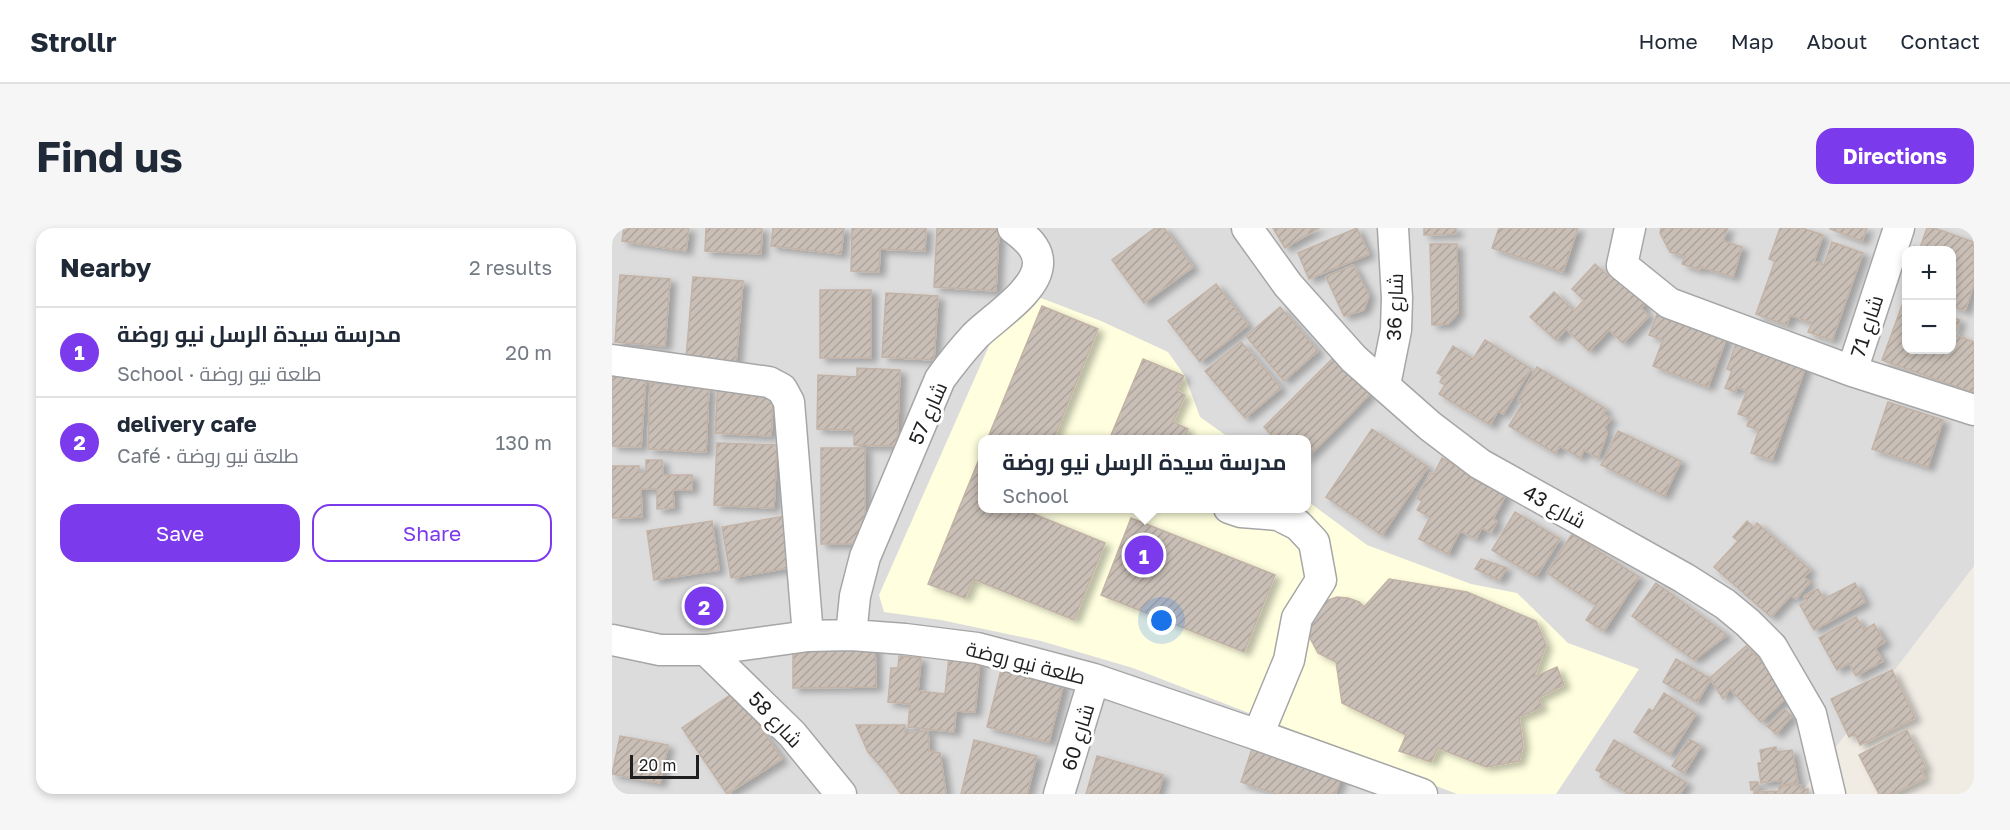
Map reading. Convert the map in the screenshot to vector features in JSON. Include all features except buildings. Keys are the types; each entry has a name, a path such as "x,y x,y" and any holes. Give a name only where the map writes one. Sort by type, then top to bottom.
{"street":[{"name":"شارع 57","path":"851,635 855,596 865,557 940,380 977,334 1021,295 1033,279 1038,265 1035,249 1013,228"},
{"name":"شارع 43","path":"1247,228 1295,293 1354,359 1430,426 1480,464 1684,578 1725,604 1748,623 1772,647 1811,714 1830,794"},
{"name":"شارع 36","path":"1384,385 1396,330 1397,298 1393,228"},
{"path":"1630,228 1622,265 1669,303 1852,371"},
{"name":"شارع 71","path":"1899,228 1852,371 1974,410"},
{"path":"612,360 769,382 782,389 789,402 808,636"},
{"path":"1253,513 1278,515 1298,525 1314,542 1321,580 1297,618 1289,660 1258,735"},
{"name":"طلعة نيو روضة","path":"612,640 660,650 706,650 808,636 851,635 976,648 1094,679 1258,735 1387,788 1422,794"},
{"name":"شارع 58","path":"706,650 792,734 840,794"},
{"name":"شارع 60","path":"1059,794 1094,679"}],"shaded area":[{"path":"612,228 1974,228 1974,566 1800,794 612,794"},
{"path":"1041,298 1101,321 1168,352 1185,376 1200,417 1225,435 978,435 978,513 1311,513 1311,504 1367,545 1471,584 1517,593 1568,643 1639,669 1556,794 1457,794 1133,668 1041,641 941,620 884,612 879,595 996,330"}],"place":[{"name":"مدرسة سيدة الرسل نيو روضة","path":"1144,555"},
{"name":"delivery cafe","path":"704,606"}]}
